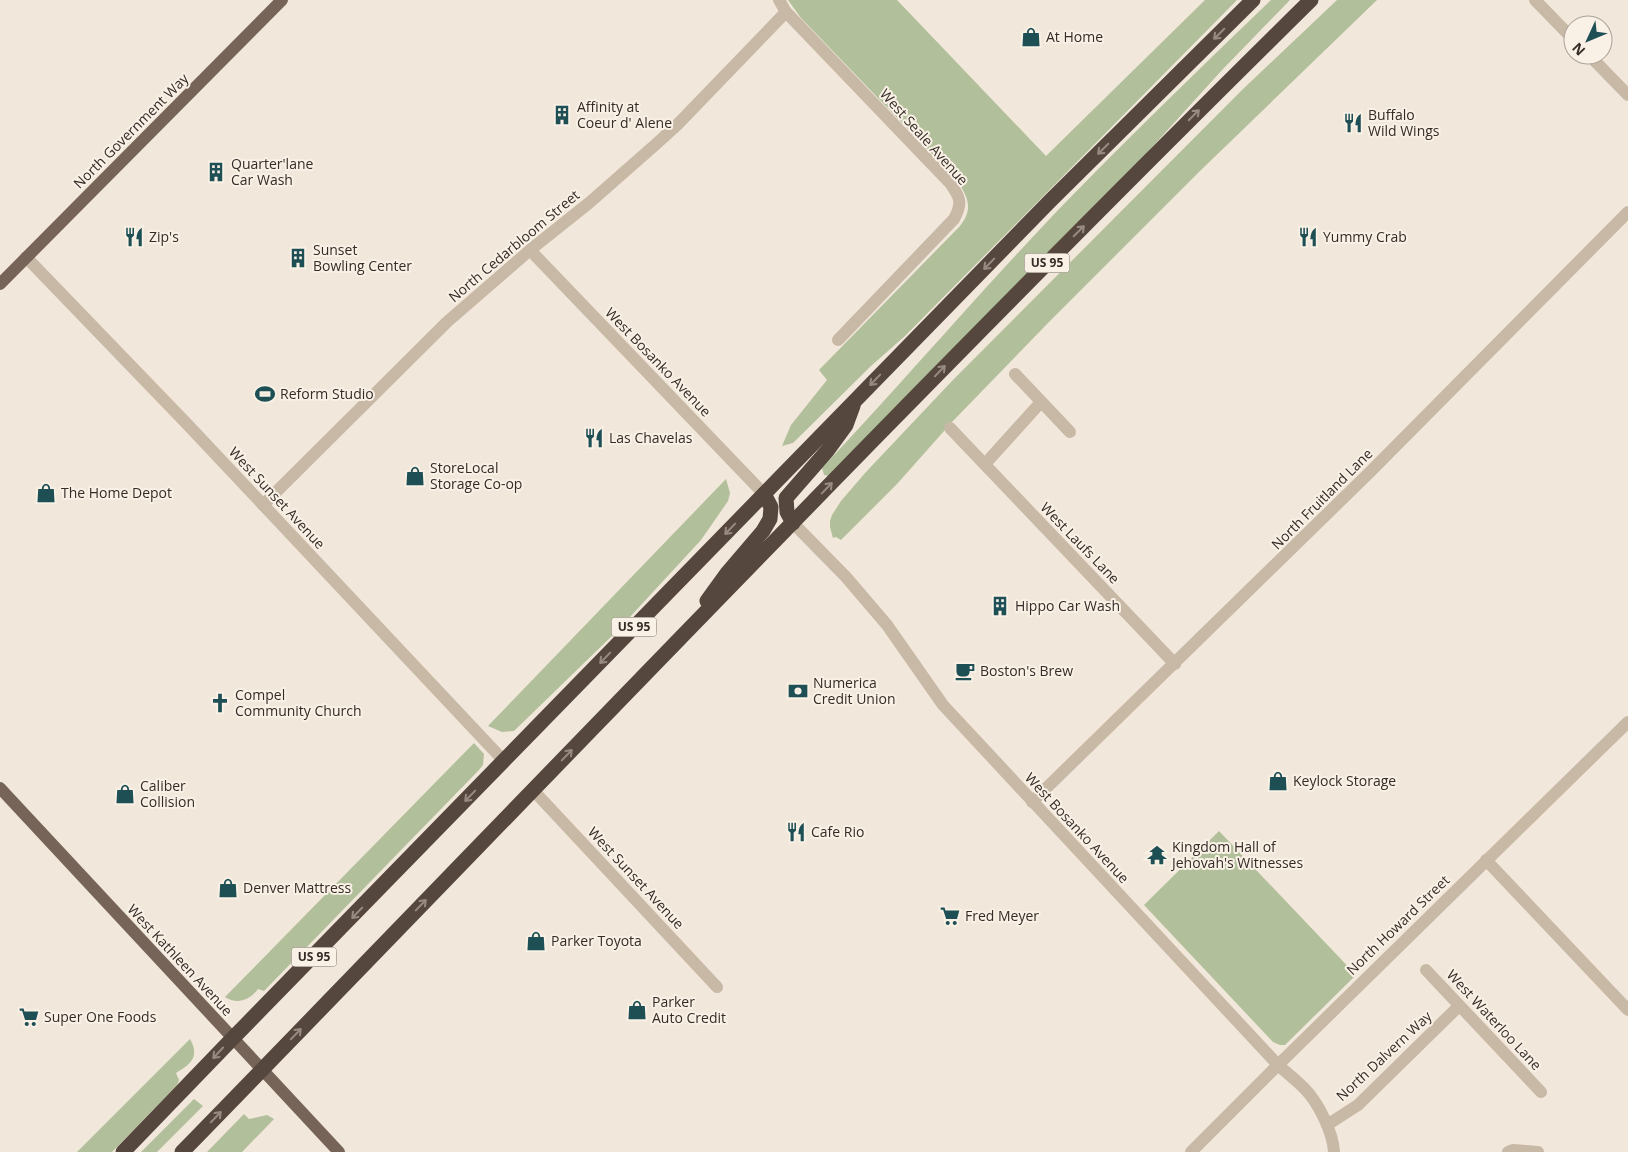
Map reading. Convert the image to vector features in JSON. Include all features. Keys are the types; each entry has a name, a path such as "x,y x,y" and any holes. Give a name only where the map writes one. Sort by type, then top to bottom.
{"highway":[{"name":"US 95","path":"124,1152 1050,201 1253,0"},
{"name":"US 95","path":"182,1152 1098,211 1312,0"},
{"path":"793,523 787,512 786,498 827,451 846,425 855,400"},
{"path":"690,628 710,596 764,531 770,519 771,507 764,494"}],"main road":[{"name":"North Government Way","path":"0,284 282,0"},
{"name":"West Kathleen Avenue","path":"0,788 339,1152"}],"street":[{"name":"West Seale Avenue","path":"779,0 786,12 950,183 959,195 960,204 954,219 838,340"},
{"path":"1535,0 1563,29"},
{"name":"North Cedarbloom Street","path":"263,505 447,322 530,250 589,203 662,138 786,12"},
{"path":"1599,65 1628,95"},
{"name":"North Fruitland Lane","path":"1032,802 1370,472 1628,212"},
{"name":"West Bosanko Avenue","path":"530,250 764,494"},
{"name":"West Sunset Avenue","path":"26,257 504,761"},
{"path":"1015,374 1070,432"},
{"path":"985,464 1041,402"},
{"name":"West Laufs Lane","path":"950,428 1175,664"},
{"name":"West Bosanko Avenue","path":"793,523 846,577 887,625 943,705 1278,1065 1306,1089 1326,1121 1334,1152"},
{"name":"North Howard Street","path":"1191,1152 1628,722"},
{"name":"West Sunset Avenue","path":"533,790 718,987"},
{"path":"1486,860 1628,1010"},
{"name":"West Waterloo Lane","path":"1426,970 1541,1092"},
{"name":"North Dalvern Way","path":"1327,1125 1358,1105 1460,1006"},
{"path":"1508,1152 1513,1150 1538,1152"}],"green space":[{"path":"788,0 897,0 1046,156 1205,0 1237,0 905,336 871,366 793,443 782,446 791,425 827,380 819,370 960,226 967,214 968,208 964,191 956,179 801,18"},
{"path":"1271,0 1290,0 1222,70 1115,188 829,476 824,475 822,468 1060,208 1138,129"},
{"path":"1337,0 1377,0 1201,170 1047,324 952,422 897,484 841,540 836,537 833,538 830,527 832,515 841,501 866,472 952,381 1242,90"},
{"path":"726,479 730,493 728,501 701,540 616,632 514,731 502,732 488,726"},
{"path":"474,743 484,754 483,765 478,771 264,991 258,989 251,996 239,1001 225,997"},
{"path":"1219,831 1356,975 1285,1045 1273,1042 1144,905"},
{"path":"190,1039 194,1055 190,1063 176,1073 179,1080 177,1085 112,1152 77,1152"},
{"path":"194,1099 203,1106 157,1152 141,1152"},
{"path":"244,1114 249,1119 267,1115 274,1119 242,1152 207,1152"}],"place":[{"name":"At Home","path":"1031,37"},
{"name":"Affinity at Coeur d' Alene","path":"562,115"},
{"name":"Buffalo Wild Wings","path":"1353,123"},
{"name":"Quarter'lane Car Wash","path":"216,172"},
{"name":"Zip's","path":"134,237"},
{"name":"Yummy Crab","path":"1308,237"},
{"name":"Sunset Bowling Center","path":"298,258"},
{"name":"Reform Studio","path":"265,394"},
{"name":"Las Chavelas","path":"594,438"},
{"name":"StoreLocal Storage Co-op","path":"415,476"},
{"name":"The Home Depot","path":"46,493"},
{"name":"Hippo Car Wash","path":"1000,606"},
{"name":"Boston's Brew","path":"965,671"},
{"name":"Numerica Credit Union","path":"798,691"},
{"name":"Compel Community Church","path":"220,703"},
{"name":"Keylock Storage","path":"1278,781"},
{"name":"Caliber Collision","path":"125,794"},
{"name":"Cafe Rio","path":"796,832"},
{"name":"Kingdom Hall of Jehovah's Witnesses","path":"1157,855"},
{"name":"Denver Mattress","path":"228,888"},
{"name":"Fred Meyer","path":"950,916"},
{"name":"Parker Toyota","path":"536,941"},
{"name":"Parker Auto Credit","path":"637,1010"},
{"name":"Super One Foods","path":"29,1017"}]}
